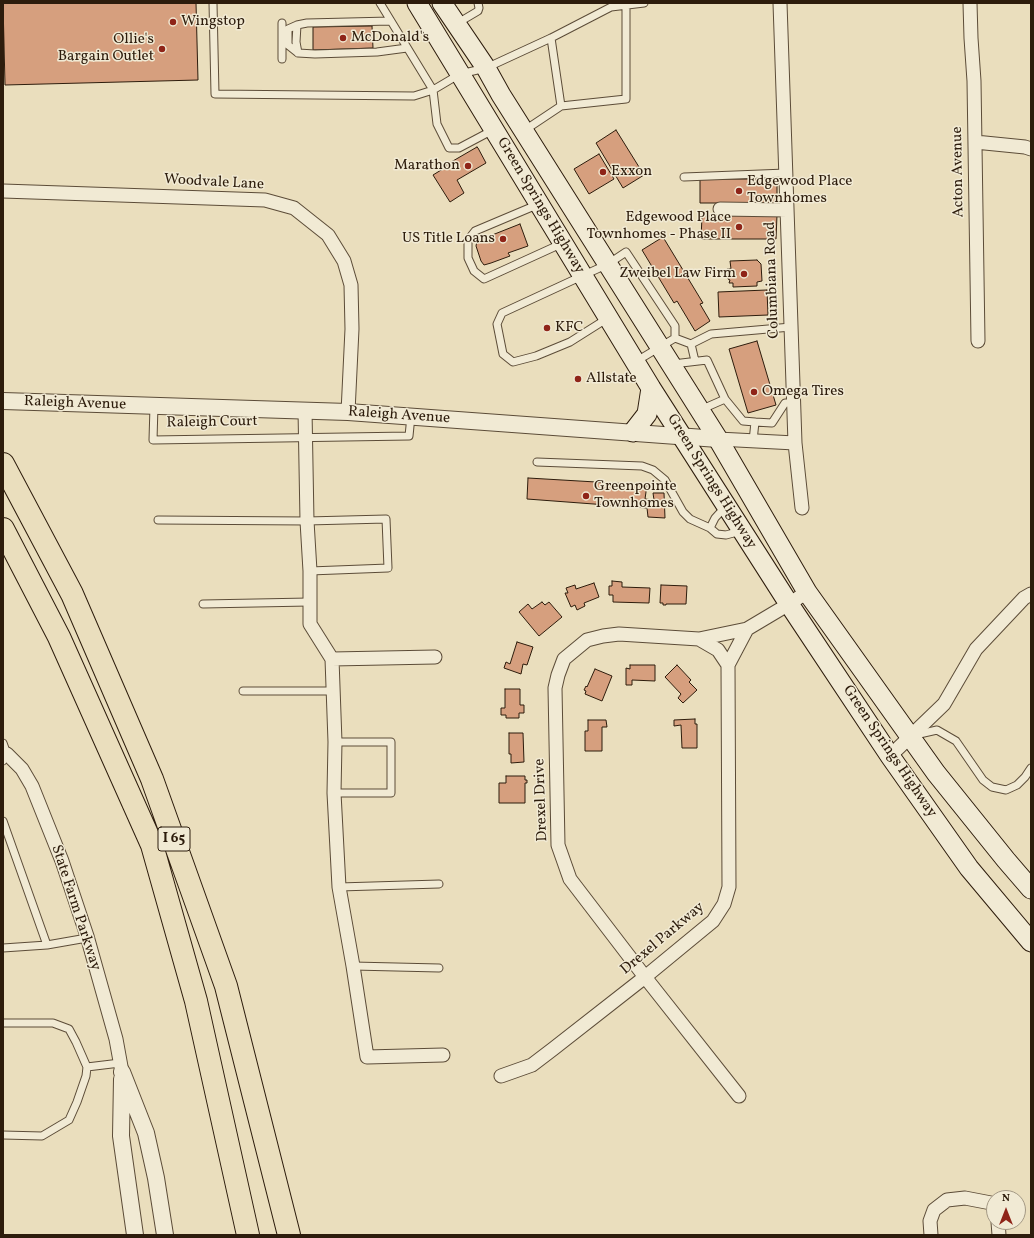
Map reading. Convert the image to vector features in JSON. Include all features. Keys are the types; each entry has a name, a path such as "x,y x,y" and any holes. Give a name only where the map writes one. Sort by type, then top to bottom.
{"highway":[{"name":"I 65","path":"3,464 72,594 152,779 226,986 289,1235"},
{"name":"I 65","path":"3,529 59,637 152,845 196,1001 247,1234"}],"main road":[{"name":"Green Springs Highway","path":"417,3 651,388 789,604 890,756 969,868 1031,942"},
{"name":"Green Springs Highway","path":"442,3 486,68 523,131 608,264 668,343 671,364 718,439 807,592 936,773 1031,889"},
{"path":"633,432 647,414 651,388"}],"street":[{"name":"Columbiana Road","path":"780,3 793,402 795,443 802,508"},
{"name":"Acton Avenue","path":"970,3 974,80 978,341"},
{"path":"975,142 1025,147 1031,149"},
{"name":"Woodvale Lane","path":"3,191 265,200 294,208 328,235 344,261 351,285 352,329 348,412"},
{"path":"720,209 787,210"},
{"name":"Raleigh Avenue","path":"3,401 348,412 718,439 795,443"},
{"path":"306,410 306,521 310,571 310,624 332,659 335,742 334,794 339,887 367,1057 443,1055"},
{"path":"747,629 807,592"},
{"path":"890,756 944,704 976,649 1024,598 1031,594"},
{"name":"Drexel Drive","path":"739,1096 570,879 558,845 555,688 564,659 587,640 619,634 699,639 747,629"},
{"name":"Drexel Parkway","path":"501,1076 532,1064 645,977 713,921 724,904 729,887 728,665 747,629"},
{"name":"Drexel Drive","path":"699,639 718,650 728,665"},
{"path":"332,659 435,657"},
{"name":"State Farm Parkway","path":"4,753 22,769 32,786 62,861 87,938 116,1039 121,1067 121,1136 135,1235"},
{"name":"State Farm Parkway","path":"121,1067 146,1133 156,1178 165,1235"},
{"path":"931,1235 930,1220 934,1210 948,1200 965,1198 986,1202"}],"lane":[{"path":"213,3 216,94 414,96 433,90 460,74 486,68 551,38 611,7 644,3"},
{"path":"380,3 433,90 437,124 449,148 459,148 494,129"},
{"path":"456,24 478,11 478,3"},
{"path":"523,131 561,106 626,99 626,5"},
{"path":"390,21 307,23 298,25 288,29 288,45 298,53 315,54 377,52 407,48"},
{"path":"282,23 282,59"},
{"path":"551,38 561,106"},
{"path":"684,177 786,173"},
{"path":"540,204 475,231 468,240 468,258 474,271 484,279 563,243"},
{"path":"609,318 570,342 536,356 513,362 503,354 497,324 502,313 608,264 626,252 675,326 668,343"},
{"path":"635,362 668,343 691,344 711,334 791,327"},
{"path":"691,344 695,361"},
{"path":"671,364 707,360 725,399 742,421 772,423 785,403 793,402"},
{"path":"700,410 725,399"},
{"name":"Raleigh Court","path":"154,406 154,440 409,436 411,416"},
{"path":"754,441 755,422"},
{"path":"537,462 642,466 653,470 664,480 683,512 690,519 710,528 717,534 726,535 742,531"},
{"path":"710,528 715,518 726,506"},
{"path":"158,520 306,521 386,519 388,568 310,571"},
{"path":"203,604 309,602"},
{"path":"243,691 333,692"},
{"path":"910,736 937,730 956,741 983,780 992,787 1006,790 1017,785 1025,778 1031,768"},
{"path":"334,794 391,793 391,742 335,742"},
{"path":"3,821 47,945"},
{"path":"339,887 439,884"},
{"path":"3,948 47,945 87,938"},
{"path":"353,966 439,968"},
{"path":"3,1023 53,1023 69,1029 87,1067 86,1076 69,1120 42,1136 3,1136"},
{"path":"87,1067 121,1067"}],"building":[{"path":"3,3 196,3 198,80 5,85"},
{"name":"McDonald's","path":"372,26 373,48 313,50 313,27"},
{"path":"616,130 644,175 623,188 596,143"},
{"path":"477,147 486,163 457,180 464,193 450,202 433,175 446,167 446,165"},
{"path":"599,154 614,179 589,194 574,169"},
{"name":"Edgewood Place Townhomes","path":"700,179 777,179 777,203 700,203"},
{"name":"Edgewood Place Townhomes - Phase II","path":"777,215 776,239 701,239 702,216"},
{"path":"520,224 528,246 508,253 510,256 484,265 481,261 476,246 477,241"},
{"path":"663,237 703,303 700,304 710,321 695,331 677,301 674,303 642,250"},
{"name":"Zweibel Law Firm","path":"757,260 761,264 762,281 757,282 757,286 733,287 733,283 729,283 730,280 728,279 727,269 731,269 730,261"},
{"path":"767,290 768,315 719,317 718,292"},
{"path":"757,341 776,405 748,413 729,349"},
{"name":"Greenpointe Townhomes","path":"528,478 647,485 645,499 654,500 653,493 664,493 665,518 648,517 647,508 527,499"},
{"path":"612,581 622,582 622,587 650,588 649,603 613,602 613,595 609,595 609,586 612,586"},
{"path":"594,583 599,597 584,603 585,606 577,610 575,605 571,607 565,593 568,593 566,588 575,585 576,589"},
{"path":"661,585 687,586 686,604 663,605 663,603 660,603"},
{"path":"542,602 545,605 549,602 562,617 539,636 519,612 528,604 532,609"},
{"path":"517,642 533,647 527,665 523,664 521,674 504,668 506,662 510,664"},
{"path":"630,665 655,665 655,681 632,680 632,685 626,685 626,668 630,669"},
{"path":"677,665 691,680 689,682 697,690 683,703 678,698 681,694 665,677"},
{"path":"595,669 612,676 602,701 585,694 586,691 584,690 586,686 587,687"},
{"path":"505,689 520,689 520,705 524,705 524,713 519,713 519,718 506,718 506,715 501,715 501,708 505,708"},
{"path":"695,719 695,724 697,724 697,748 682,748 681,725 674,726 674,720"},
{"path":"588,720 606,720 607,727 602,727 602,751 585,751 585,731 588,731"},
{"path":"509,733 523,733 524,762 511,763 511,754 509,754"},
{"path":"506,776 525,776 527,783 525,783 525,803 499,803 499,783 506,783"}],"place":[{"name":"Wingstop","path":"173,22"},
{"name":"McDonald's","path":"343,38"},
{"name":"Ollie's Bargain Outlet","path":"162,49"},
{"name":"Marathon","path":"468,166"},
{"name":"Exxon","path":"603,172"},
{"name":"Edgewood Place Townhomes","path":"739,191"},
{"name":"Edgewood Place Townhomes - Phase II","path":"739,227"},
{"name":"US Title Loans","path":"503,239"},
{"name":"Zweibel Law Firm","path":"744,274"},
{"name":"KFC","path":"547,328"},
{"name":"Allstate","path":"578,379"},
{"name":"Omega Tires","path":"754,392"},
{"name":"Greenpointe Townhomes","path":"586,496"}]}
